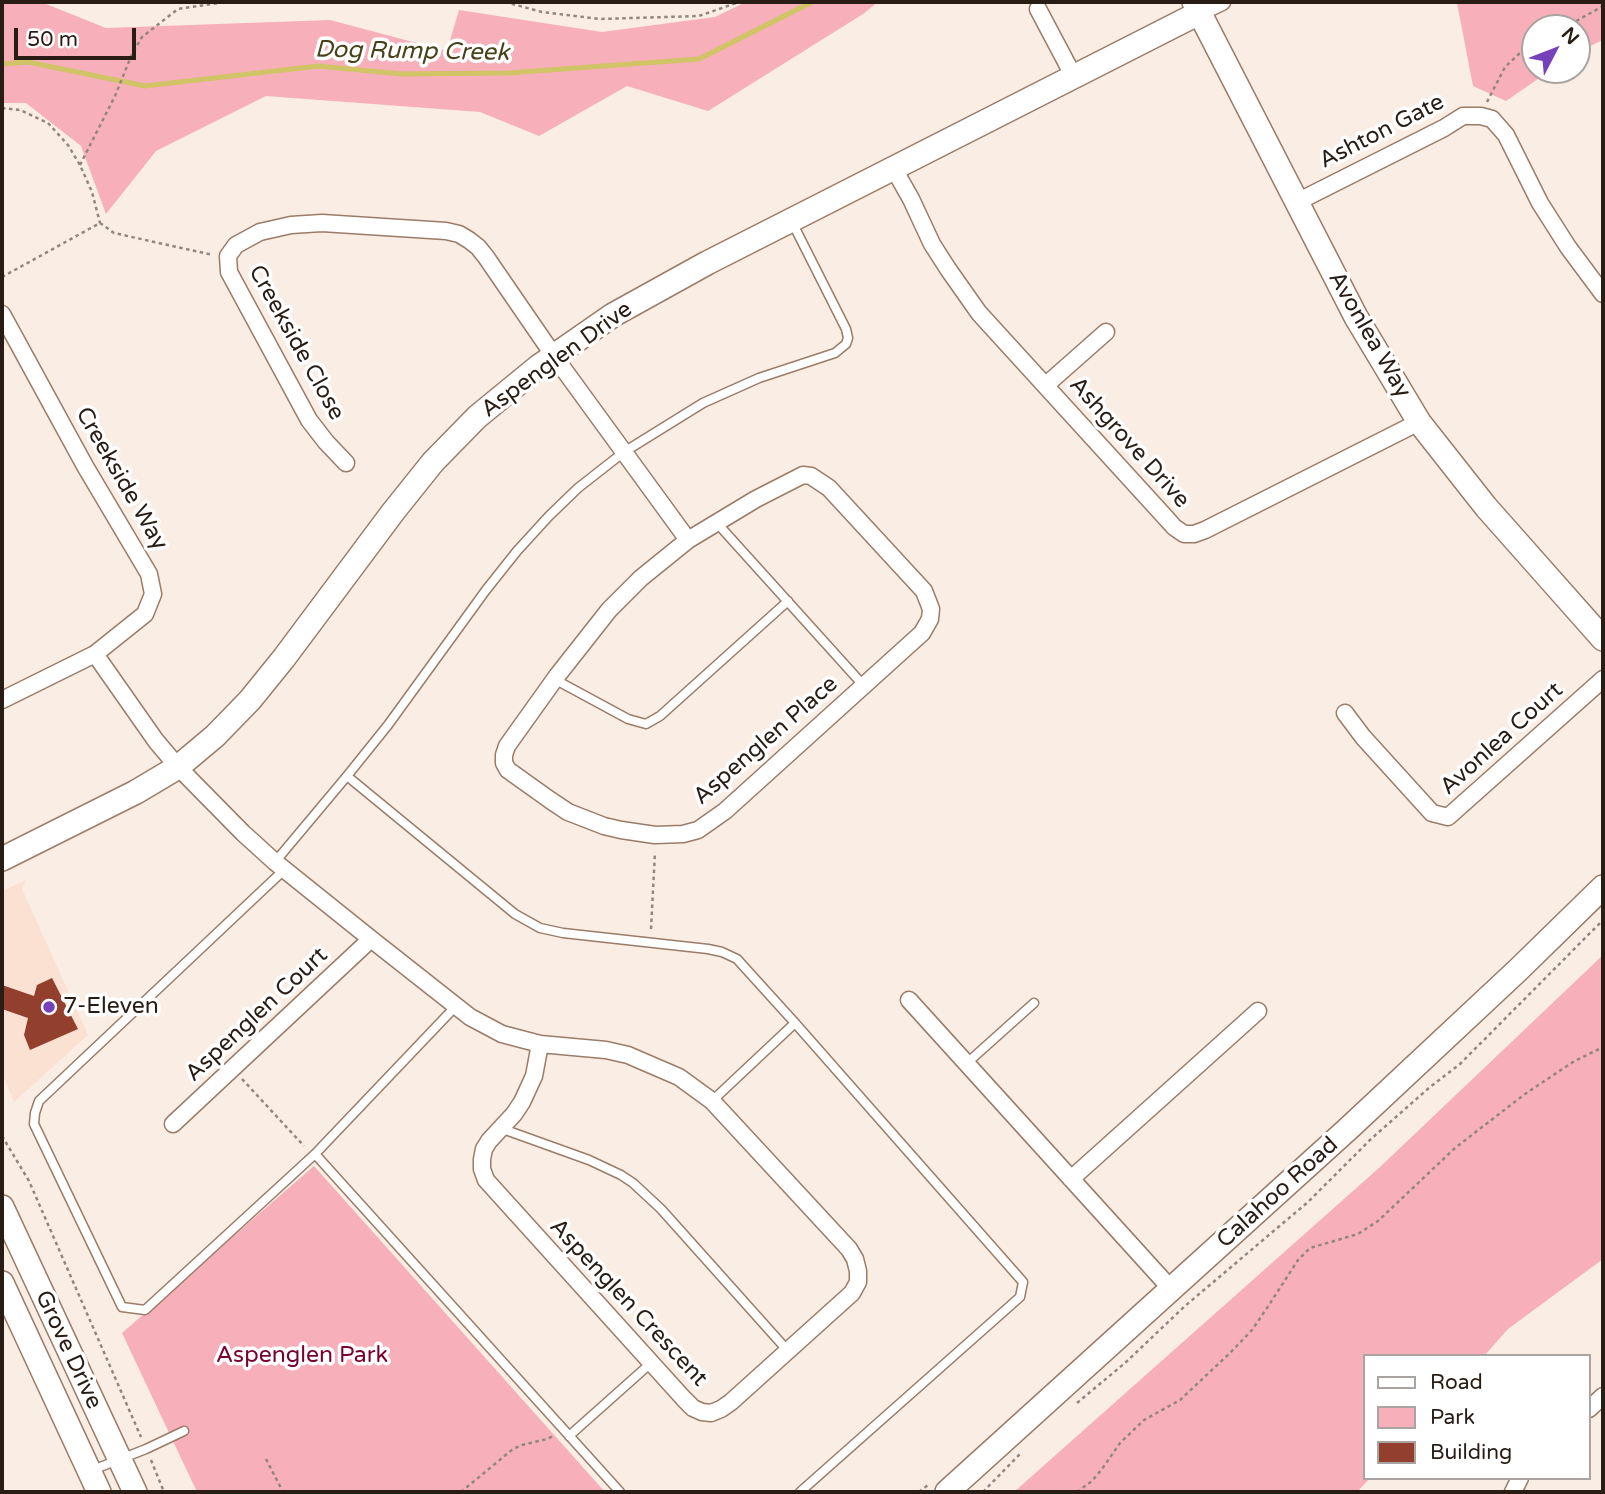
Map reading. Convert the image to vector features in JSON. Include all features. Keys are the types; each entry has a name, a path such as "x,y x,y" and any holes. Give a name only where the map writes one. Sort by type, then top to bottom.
{"street":[{"name":"Aspenglen Drive","path":"2,859 125,798 178,767 215,736 250,700 433,462 477,416 538,367 612,315 707,263 1074,77 1196,7 1222,2"},
{"name":"Avonlea Way","path":"1196,7 1356,317 1419,422 1486,507 1601,633"},
{"path":"1038,9 1074,77"},
{"name":"Ashton Gate","path":"1297,202 1463,116 1492,119 1506,135 1540,203 1603,294"},
{"name":"Ashgrove Drive","path":"894,169 932,244 985,320 1174,527 1184,534 1205,530 1419,422"},
{"name":"Creekside Close","path":"346,463 309,420 229,272 228,256 236,245 260,232 291,225 322,223 459,234 478,247 554,356"},
{"name":"Creekside Way","path":"2,314 85,466 149,574 153,594 145,614 95,654 2,700"},
{"path":"1046,385 1106,332"},
{"path":"554,356 688,540"},
{"name":"Aspenglen Place","path":"803,475 811,476 829,488 924,591 931,609 930,619 922,633 864,686 726,811 698,830 670,835 621,830 585,819 550,800 508,770 504,763 507,746 554,679 609,610 641,578 688,540 716,522 787,482 803,475"},
{"path":"95,654 156,741 178,767"},
{"name":"Avonlea Court","path":"1345,713 1363,737 1432,813 1448,817 1603,679"},
{"name":"Aspenglen Crescent","path":"178,767 280,866 470,1017 502,1034 540,1044 606,1050 628,1055 679,1077 712,1101 849,1249 859,1271 858,1282 852,1293 721,1409 711,1413 693,1408 486,1180 482,1169 484,1149 514,1114 528,1089 534,1076 540,1044"},
{"name":"Calahoo Road","path":"947,1492 1369,1110 1603,887"},
{"name":"Aspenglen Court","path":"173,1124 371,939"},
{"path":"909,1000 1171,1290"},
{"path":"1071,1179 1258,1011"},
{"name":"Grove Drive","path":"2,1208 135,1492"},
{"name":"Grove Drive","path":"2,1283 94,1482"}],"lane":[{"path":"456,1006 315,1154 145,1310 122,1307 34,1124 39,1101 280,866 486,590 517,551 578,488 624,452 703,403 759,378 835,353 846,344 846,329 792,220"},
{"path":"716,522 864,686"},
{"path":"554,679 628,719 646,724 660,716 788,601"},
{"path":"347,776 515,914 540,928 563,933 708,949 737,959 1023,1282 1020,1297 800,1492"},
{"path":"967,1063 1034,1003"},
{"path":"712,1101 795,1023"},
{"path":"500,1128 589,1160 634,1183 661,1209 788,1351"},
{"path":"315,1154 620,1492"},
{"path":"569,1436 651,1363"},
{"path":"94,1482 119,1460 184,1431"}],"path":[{"path":"80,165 142,37 178,9 225,2"},
{"path":"505,2 542,12 600,19 699,16 739,2"},
{"path":"1592,2 1597,9"},
{"path":"1588,14 1603,6"},
{"path":"1481,116 1505,67 1521,53"},
{"path":"2,107 20,110 48,123 68,145 92,192 100,223 114,233 208,255 228,256"},
{"path":"2,277 100,223"},
{"path":"650,942 655,849"},
{"path":"1074,1405 1308,1202 1380,1130 1460,1064 1603,920"},
{"path":"1077,1492 1092,1481 1120,1443 1144,1420 1180,1400 1230,1353 1252,1329 1298,1259 1310,1248 1358,1234 1378,1221 1465,1140 1525,1094 1573,1062 1603,1047"},
{"path":"233,1068 307,1150 315,1154"},
{"path":"2,1136 29,1181 164,1492"},
{"path":"461,1492 513,1449 547,1439 563,1429"},
{"path":"983,1492 1024,1450"},
{"path":"266,1459 283,1492"}],"shaded area":[{"path":"26,880 22,889 88,1035 14,1102 2,1073 2,891"}],"green space":[{"path":"2,2 41,2 106,28 330,20 447,51 459,10 602,32 715,17 746,2 878,2 708,111 627,86 539,136 480,112 266,96 156,151 106,214 81,146 26,103 2,103"},
{"path":"1603,2 1603,40 1591,46 1591,14 1521,14 1521,84 1531,84 1506,101 1473,86 1457,3"},
{"path":"1603,955 1603,1259 1508,1329 1486,1354 1364,1354 1364,1480 1368,1480 1357,1492 1014,1492 1380,1167"},
{"name":"Aspenglen Park","path":"314,1166 605,1492 197,1492 122,1333"}],"building":[{"name":"7-Eleven","path":"52,978 78,1029 30,1050 24,1035 28,1018 2,1009 2,985 34,996 37,985"}],"waterway":[{"name":"Dog Rump Creek","path":"2,64 28,62 145,86 318,66 402,74 508,73 699,59 812,2"}],"place":[{"name":"7-Eleven","path":"49,1007"}]}
